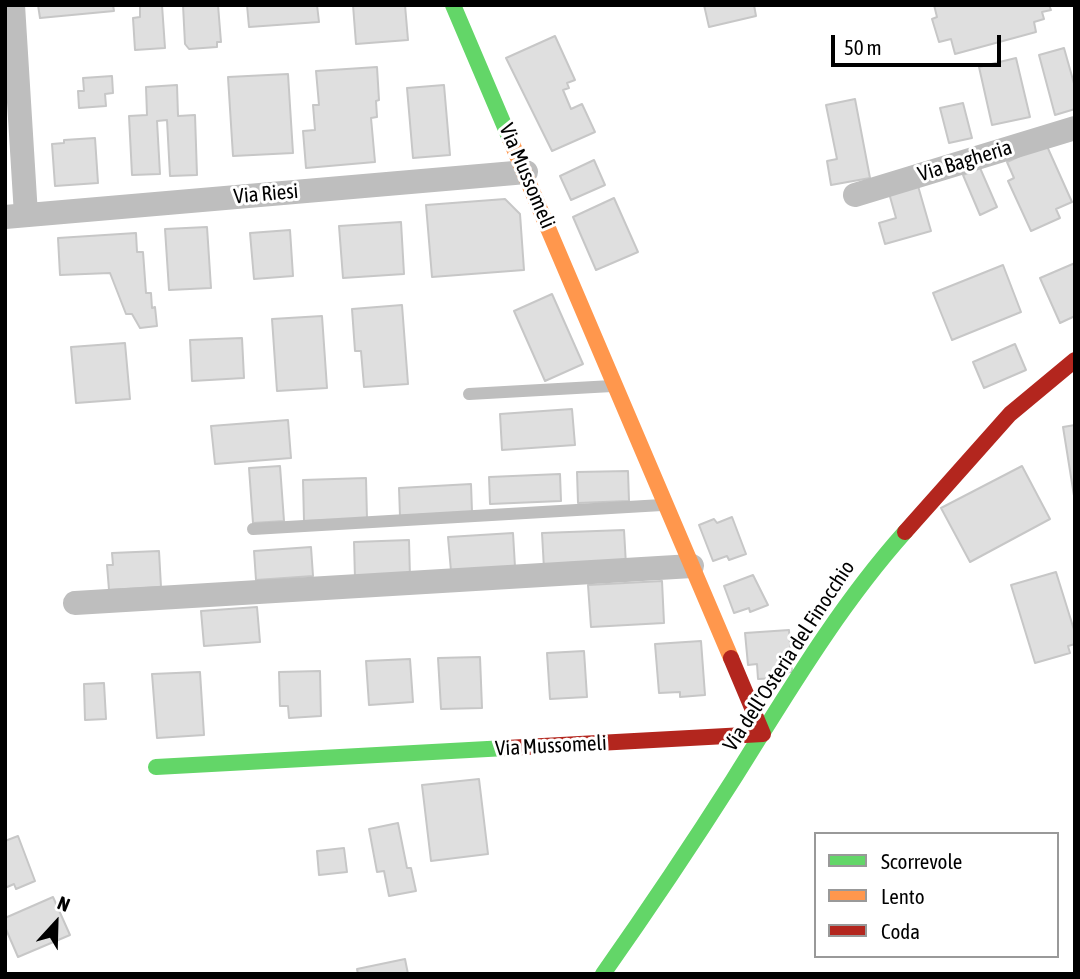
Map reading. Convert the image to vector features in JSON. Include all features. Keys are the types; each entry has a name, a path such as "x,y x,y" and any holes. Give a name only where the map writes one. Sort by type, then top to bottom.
{"street":[{"path":"13,5 16,216"},
{"name":"Via Mussomeli","path":"156,767 763,734 453,5"},
{"name":"Via Bagheria","path":"855,195 1075,128"},
{"name":"Via Riesi","path":"16,216 526,172"},
{"name":"Via dell'Osteria del Finocchio","path":"603,974 667,884 835,618 874,565 1010,414 1075,360"},
{"path":"75,603 692,566"}],"lane":[{"path":"469,394 616,386"},
{"path":"253,529 666,504"}],"building":[{"path":"38,5 113,5 114,11 40,18"},
{"path":"140,5 162,5 165,48 135,50 133,18 140,17"},
{"path":"183,5 218,5 221,42 217,42 217,47 189,49 185,44"},
{"path":"247,5 317,5 319,22 249,27"},
{"path":"353,5 405,5 408,40 356,44"},
{"path":"704,5 754,5 756,16 709,27"},
{"path":"934,5 1049,5 1051,10 1042,12 1044,19 1034,22 1036,32 955,54 951,39 939,42 932,19 937,17"},
{"path":"555,36 575,80 567,83 569,88 563,90 571,109 582,104 595,132 552,151 506,58"},
{"path":"1064,48 1075,87 1075,109 1055,115 1039,55"},
{"path":"1016,58 1030,117 992,125 979,67"},
{"path":"377,67 377,117 371,118 375,162 306,168 303,131 315,130 313,105 319,105 316,71"},
{"path":"288,74 293,153 233,156 228,77"},
{"path":"112,76 113,93 105,94 106,106 79,108 78,91 84,91 83,78"},
{"path":"177,85 178,116 195,115 197,175 170,176 167,120 157,121 160,174 132,175 129,116 147,115 146,87"},
{"path":"444,85 450,155 413,158 407,88"},
{"path":"855,99 870,178 831,185 827,161 837,159 826,105"},
{"path":"963,103 972,138 949,143 940,108"},
{"path":"95,138 98,183 55,186 52,144 64,143 64,140"},
{"path":"1046,144 1072,202 1056,209 1060,218 1031,231 1008,181 1014,178 1007,162"},
{"path":"594,160 605,185 571,200 560,176"},
{"path":"980,168 997,207 980,215 963,175"},
{"path":"918,186 931,231 885,244 879,223 896,218 889,193"},
{"path":"614,198 638,252 596,270 573,217"},
{"path":"505,199 520,214 524,270 432,277 426,205"},
{"path":"401,222 404,274 343,278 339,226"},
{"path":"207,227 211,288 169,290 165,229"},
{"path":"290,230 293,276 254,279 250,233"},
{"path":"136,233 137,252 143,252 146,293 151,293 157,326 140,328 132,314 126,314 110,273 60,275 58,238"},
{"path":"1075,263 1075,316 1060,323 1040,278"},
{"path":"1003,265 1021,312 952,340 933,293"},
{"path":"552,294 583,364 545,381 514,311"},
{"path":"402,305 408,384 364,387 361,351 355,351 352,309"},
{"path":"322,316 327,388 277,391 272,319"},
{"path":"242,338 244,378 192,381 190,340"},
{"path":"125,343 130,399 76,403 71,347"},
{"path":"1015,344 1026,370 984,388 973,362"},
{"path":"572,409 575,445 502,450 500,414"},
{"path":"288,420 291,458 215,464 211,426"},
{"path":"1075,425 1075,502 1063,427"},
{"path":"280,466 284,521 253,523 249,468"},
{"path":"1022,466 1050,519 970,562 941,508"},
{"path":"628,471 629,501 578,503 577,472"},
{"path":"560,474 561,501 490,504 489,477"},
{"path":"366,478 367,519 304,521 303,480"},
{"path":"471,484 472,512 400,516 399,488"},
{"path":"732,517 746,554 729,560 727,556 713,561 699,525 714,519 717,523"},
{"path":"624,530 626,565 544,569 542,533"},
{"path":"513,533 515,567 451,571 448,537"},
{"path":"409,540 410,577 355,579 354,542"},
{"path":"311,547 313,576 256,580 254,551"},
{"path":"159,551 161,587 109,590 107,565 113,565 112,553"},
{"path":"1056,572 1075,633 1075,644 1068,646 1070,653 1035,663 1011,585"},
{"path":"753,575 768,605 750,612 749,608 734,613 724,586"},
{"path":"662,581 664,623 591,627 588,585"},
{"path":"257,607 260,642 204,646 201,611"},
{"path":"789,630 792,672 778,673 778,678 758,679 757,664 748,665 745,633"},
{"path":"701,641 705,695 680,697 680,692 659,693 655,644"},
{"path":"584,651 587,697 550,699 547,653"},
{"path":"480,657 482,708 441,709 438,658"},
{"path":"410,659 413,702 369,705 366,661"},
{"path":"320,671 321,716 289,718 288,706 280,706 279,672"},
{"path":"200,672 204,735 157,738 152,674"},
{"path":"104,683 106,719 85,720 84,684"},
{"path":"479,779 488,854 431,861 422,785"},
{"path":"398,823 407,868 411,868 416,891 389,896 384,871 377,872 369,829"},
{"path":"18,836 35,881 16,889 14,884 5,888 5,841"},
{"path":"344,848 347,872 319,875 317,851"},
{"path":"53,897 70,935 18,957 5,927 5,918"},
{"path":"405,959 408,974 358,974 357,969"}],"traffic: fast":[{"path":"453,5 510,139"},
{"path":"603,974 701,829 835,621 905,532"},
{"path":"156,767 506,748"}],"traffic: slow":[{"path":"510,139 731,658"}],"traffic: jam":[{"path":"905,532 1010,414 1075,360"},
{"path":"506,748 763,734 731,658"}]}
